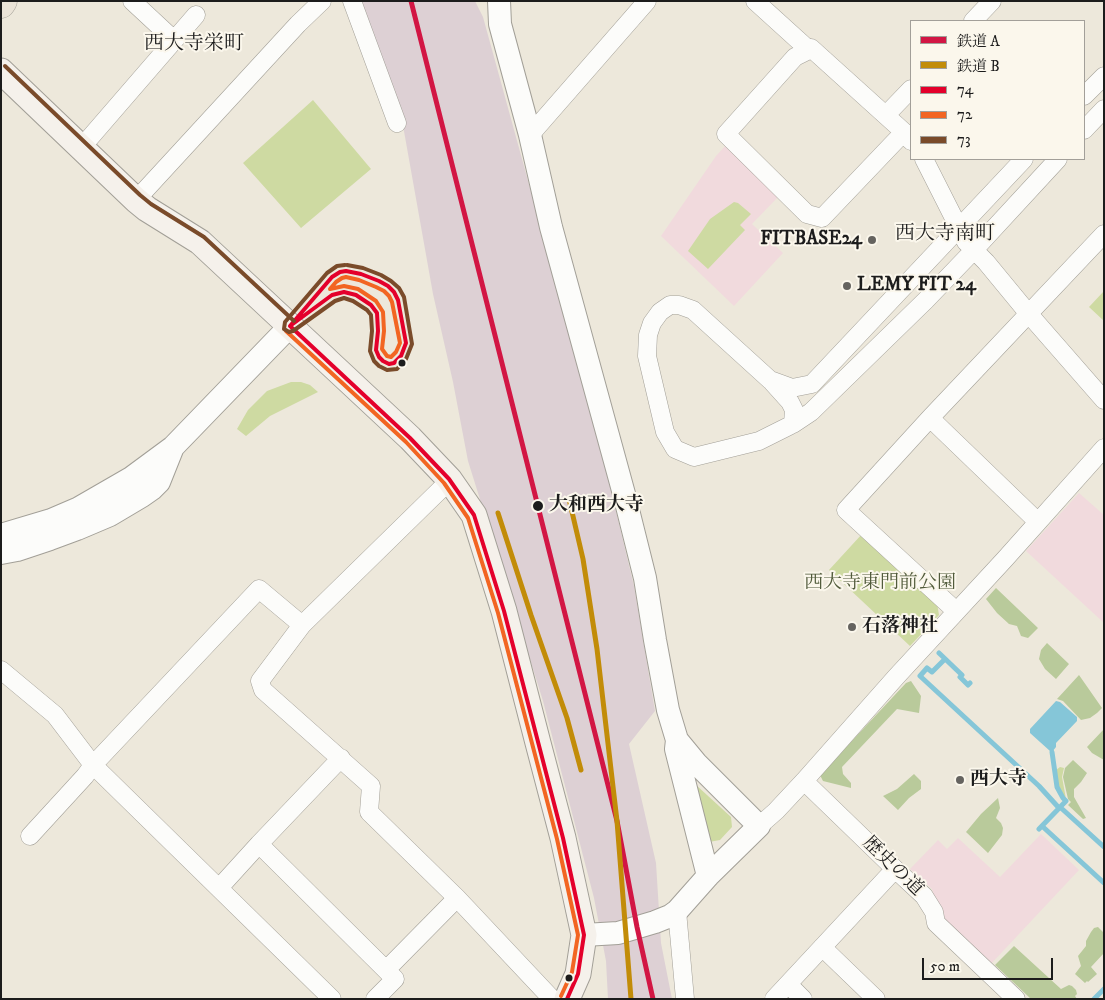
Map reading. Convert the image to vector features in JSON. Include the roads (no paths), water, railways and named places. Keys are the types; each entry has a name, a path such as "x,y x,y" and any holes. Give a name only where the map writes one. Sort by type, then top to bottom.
{"main road":[{"path":"1,71 146,209 200,242 410,438 449,479 474,515 502,605 563,840 584,935 578,974 567,999"}],"street":[{"path":"132,1 174,40"},
{"path":"136,200 298,24 322,1"},
{"path":"352,1 396,123"},
{"path":"499,1 500,24 530,135 551,227 645,578 668,710 677,740 696,763 759,826"},
{"path":"530,135 647,1"},
{"path":"754,1 809,50 795,57 726,134 807,214 822,218 908,137 811,48"},
{"path":"974,20 992,1"},
{"path":"81,148 196,15"},
{"path":"1085,95 1104,76"},
{"path":"886,115 910,89"},
{"path":"1085,129 1104,108"},
{"path":"924,160 966,242 986,262 1104,400"},
{"path":"770,380 792,388 812,384 1023,160"},
{"path":"794,424 794,410 790,402 770,380 693,310 679,305 670,305 660,312 652,322 648,335 647,356 665,432 675,449 694,457 759,441 794,424 811,412 926,300 1057,160"},
{"path":"956,611 846,510 1028,313 1102,238"},
{"path":"1,535 52,520 79,508 131,478 173,448 290,326"},
{"path":"930,418 1038,522"},
{"path":"1,553 25,547 77,529 110,515 142,496 159,482 173,448"},
{"path":"584,935 618,933 655,922 677,911 708,876 776,811 804,781 889,684 1005,559 1104,448"},
{"path":"449,479 302,624 260,680 263,690 371,786 368,812 457,898 552,999"},
{"path":"30,836 93,765 259,589 302,624"},
{"path":"1,670 55,715 93,765 332,999"},
{"path":"677,740 676,749 708,876"},
{"path":"219,888 341,758"},
{"name":"歴史の道","path":"804,781 924,896 934,912 936,923 1016,999"},
{"path":"259,844 395,978 375,999"},
{"path":"774,999 895,869"},
{"path":"386,970 457,898"},
{"path":"677,911 685,999"},
{"path":"822,947 876,999"},
{"path":"788,984 803,999"}],"water":[{"path":"1056,701 1060,702 1077,717 1077,721 1056,743 1056,747 1052,752 1030,733 1030,729"}],"waterway":[{"path":"939,653 962,675 960,677 968,685 970,683"},
{"path":"945,659 932,672 927,668 920,676 1039,786 1059,808"},
{"path":"1039,829 1066,801 1057,787 1052,752"},
{"path":"1060,807 1104,847"},
{"path":"1042,826 1104,883"},
{"path":"1094,999 1104,989"}],"rail line":[{"name":"A","path":"411,1 617,821 653,999"},
{"name":"B","path":"569,499 583,559 597,649 617,821 631,999"},
{"name":"B","path":"498,513 567,718 581,770"}],"place":[{"name":"FITBASE24","path":"872,240"},
{"name":"LEMY FIT 24","path":"847,286"},
{"name":"大和西大寺","path":"538,506"},
{"name":"石落神社","path":"852,627"},
{"name":"西大寺","path":"960,780"}],"district":[{"name":"西大寺栄町","path":"194,45"},
{"name":"西大寺南町","path":"945,235"}],"park label":[{"name":"西大寺東門前公園","path":"880,584"}]}
